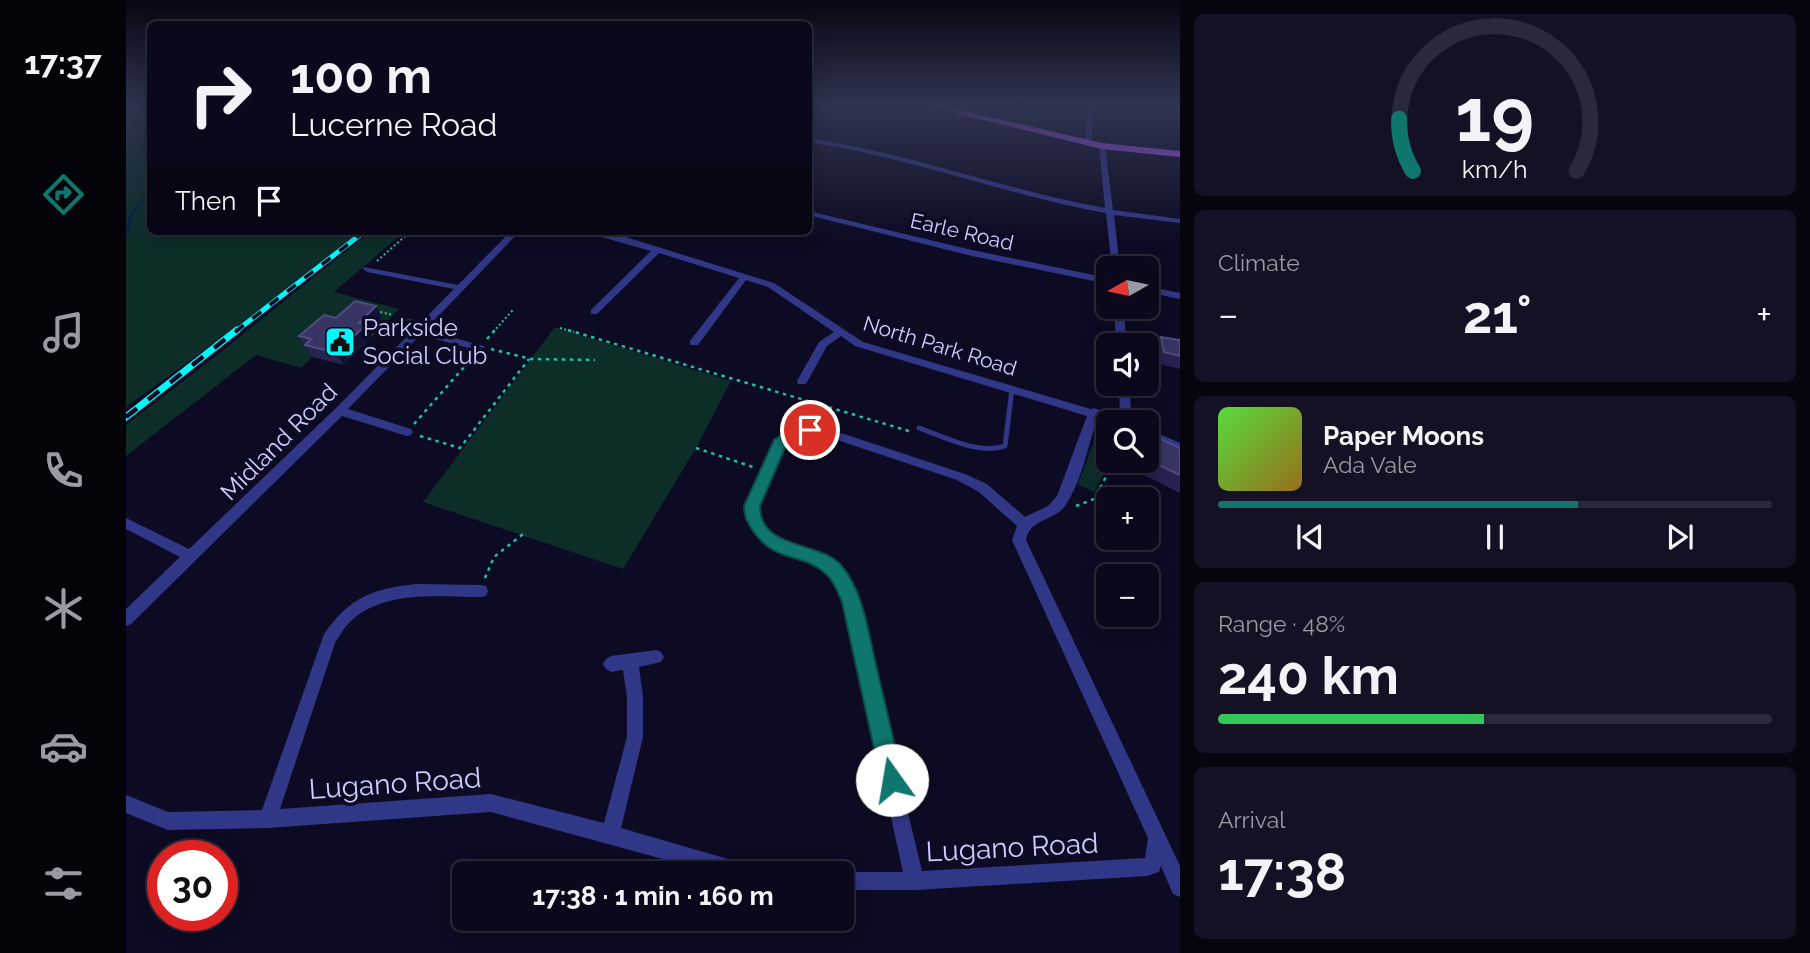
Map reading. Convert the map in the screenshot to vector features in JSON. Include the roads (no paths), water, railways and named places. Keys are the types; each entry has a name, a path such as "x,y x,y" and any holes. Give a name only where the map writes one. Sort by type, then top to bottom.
{"main road":[{"path":"1152,150 1180,153"}],"street":[{"path":"859,150 1020,192 1110,211 1180,221"},
{"path":"1103,150 1115,256"},
{"name":"Earle Road","path":"812,214 972,254 1096,279"},
{"name":"Midland Road","path":"126,619 340,411 512,235"},
{"name":"North Park Road","path":"607,235 745,276 783,292 859,344 1094,412"},
{"path":"594,312 657,250"},
{"path":"367,269 461,288"},
{"path":"694,343 745,276"},
{"path":"1159,292 1180,296"},
{"path":"422,329 480,348"},
{"path":"802,381 823,344 840,332"},
{"path":"340,411 407,432"},
{"path":"1094,412 1056,506 1024,524 1019,532 1020,542 1180,887"},
{"path":"915,881 851,602 836,572 825,562 774,545 761,532 751,510 781,442 804,431 827,432 973,481 1024,524"},
{"path":"1159,438 1180,447"},
{"path":"126,523 192,557"},
{"path":"268,820 329,639 340,621 355,607 387,594 481,591"},
{"path":"611,664 656,657"},
{"path":"610,834 635,737 635,697 630,662"},
{"name":"Lugano Road","path":"126,804 167,821 268,820 491,803 703,861"},
{"name":"Lugano Road","path":"854,881 915,881 1147,867 1152,865 1156,856 1154,832"}],"lane":[{"path":"409,321 422,329"},
{"path":"919,428 989,449 1002,448 1005,446 1012,389"}],"waterway":[{"path":"138,206 147,194"},
{"path":"126,235 131,215 139,204"}],"railway":[{"path":"235,332 360,235"},
{"path":"126,417 237,330"}],"place":[{"name":"Parkside Social Club","path":"340,342"}]}
